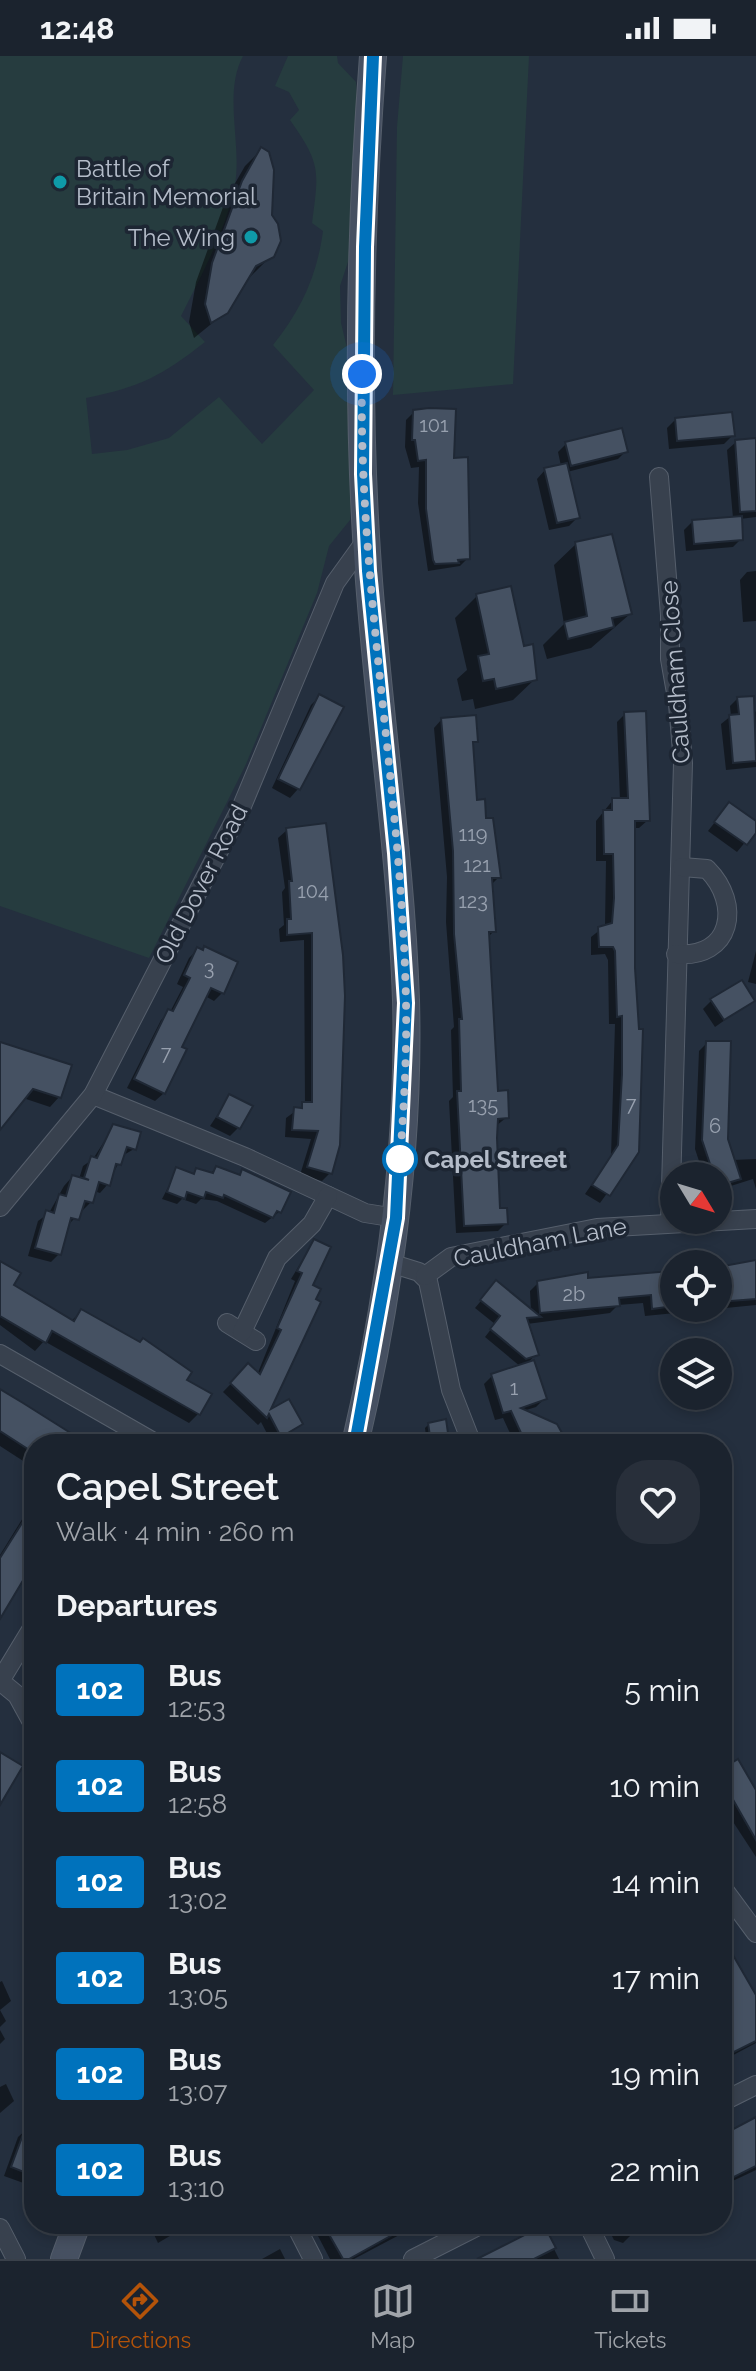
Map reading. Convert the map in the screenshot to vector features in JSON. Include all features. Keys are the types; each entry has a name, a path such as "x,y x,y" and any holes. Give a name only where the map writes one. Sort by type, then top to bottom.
{"main road":[{"path":"357,1434 396,1218 406,1003 403,940 366,540 362,390 373,56"},
{"path":"64,2259 73,2234"}],"street":[{"name":"Cauldham Close","path":"659,477 669,602 670,659 683,763 671,1162"},
{"name":"Old Dover Road","path":"0,1207 93,1095 242,806 335,583 366,540"},
{"path":"676,954 693,956 709,950 727,925 730,905 722,884 707,869 682,867"},
{"path":"93,1095 245,1157 372,1216 396,1218"},
{"path":"242,1332 277,1258 312,1224 328,1196"},
{"name":"Cauldham Lane","path":"732,1220 756,1219"},
{"name":"Cauldham Lane","path":"425,1276 445,1259 483,1249 610,1226 660,1224"},
{"path":"390,1263 425,1276 451,1390 468,1434"},
{"path":"0,1354 136,1434"},
{"path":"24,1641 0,1681 17,1695 24,1708"},
{"path":"732,1901 756,1933"},
{"path":"732,2097 756,2085"},
{"path":"0,2228 16,2259"},
{"path":"300,2234 313,2259"},
{"path":"413,2259 462,2234"},
{"path":"593,2234 605,2259"}],"green space":[{"path":"0,56 243,56 234,86 237,169 231,201 212,252 181,316 205,342 150,379 86,398 92,454 127,450 169,438 219,397 262,444 314,390 273,345 306,292 317,263 323,231 312,223 315,168 308,147 290,120 299,110 289,92 275,86 288,56 337,56 338,63 356,82 358,115 352,250 340,286 341,323 349,356 353,469 350,520 329,546 317,593 246,764 149,958 0,906"},
{"path":"403,56 529,56 513,384 393,395 397,127"}],"building":[{"name":"The Wing","path":"261,147 269,152 274,170 272,215 278,224 281,241 274,257 256,266 228,313 211,323 205,304 212,263 242,181"},
{"path":"456,409 454,458 468,457 470,559 458,560 459,563 435,564 433,560 426,509 426,460 418,461 415,440 412,440 413,410"},
{"path":"732,412 735,436 677,441 675,418"},
{"path":"622,428 628,452 571,466 565,442"},
{"path":"756,438 756,511 740,512 735,440"},
{"path":"567,463 580,518 557,523 544,468"},
{"path":"742,516 743,540 694,544 692,520"},
{"path":"612,534 632,614 612,618 614,627 568,639 564,622 587,616 575,542"},
{"path":"511,586 524,646 533,644 537,680 496,689 494,679 483,681 478,656 489,654 476,594"},
{"path":"319,694 344,707 300,790 278,779"},
{"path":"754,696 756,761 733,763 729,715 739,714 737,697"},
{"path":"646,711 650,821 635,821 635,968 639,1029 643,1029 639,1152 610,1196 592,1185 618,1145 622,1074 622,1016 617,1017 615,951 613,947 599,947 598,927 612,923 614,898 613,854 604,854 603,810 612,810 612,798 628,798 624,712"},
{"path":"476,715 478,742 473,742 477,800 485,799 486,818 493,818 501,878 492,878 496,932 489,932 498,1091 508,1090 509,1118 498,1119 497,1138 500,1208 507,1208 508,1224 464,1226 457,1091 461,1091 459,1019 462,1019 454,934 453,851 441,718"},
{"path":"729,802 756,821 756,833 747,845 714,822"},
{"path":"326,823 343,955 345,996 340,1145 332,1174 307,1167 318,1131 292,1130 294,1107 302,1108 302,1102 312,1102 312,933 287,935 287,919 291,919 289,881 292,881 286,828"},
{"path":"204,946 238,962 224,994 211,988 182,1047 187,1049 165,1094 134,1079 168,1009 173,1011 190,978 184,975 197,947 203,950"},
{"path":"742,980 755,1001 724,1020 710,999"},
{"path":"706,1041 731,1041 728,1139 741,1179 732,1182 732,1162 709,1162 702,1140"},
{"path":"0,1042 72,1065 61,1098 33,1089 0,1130"},
{"path":"229,1094 253,1106 240,1129 217,1117"},
{"path":"113,1124 141,1132 136,1150 127,1147 121,1165 116,1164 110,1186 99,1182 93,1203 85,1201 79,1220 71,1218 61,1255 35,1248 46,1210 54,1213 59,1194 66,1196 72,1175 89,1180 84,1178 91,1156 97,1158"},
{"path":"216,1166 240,1175 242,1169 291,1192 281,1213 277,1211 273,1218 224,1195 223,1198 206,1192 204,1198 187,1192 185,1199 167,1192 176,1167 194,1174 196,1168 213,1173"},
{"path":"314,1239 331,1247 313,1285 321,1289 316,1299 321,1302 271,1409 289,1399 303,1424 286,1434 279,1434 269,1414 267,1418 230,1383 248,1363 260,1374 281,1330 277,1328 302,1273 297,1271"},
{"path":"756,1260 756,1299 732,1301 732,1264"},
{"path":"0,1261 21,1273 14,1285 74,1321 81,1309 140,1342 143,1338 192,1372 187,1380 212,1394 200,1415 52,1331 46,1343 0,1316"},
{"path":"588,1272 588,1278 660,1272 660,1308 652,1309 651,1295 619,1298 620,1306 540,1313 537,1281"},
{"path":"496,1280 541,1317 527,1318 539,1355 526,1359 490,1329 500,1316 480,1300"},
{"path":"534,1360 547,1399 521,1408 557,1424 562,1434 521,1434 511,1411 503,1413 491,1374"},
{"path":"0,1389 72,1434 24,1434 24,1447 0,1431"},
{"path":"446,1419 448,1434 430,1434 428,1423"},
{"path":"24,1520 24,1579 0,1619 0,1558"},
{"path":"0,1752 23,1766 0,1805"},
{"path":"738,1759 756,1790 756,1840 732,1798 732,1763"},
{"path":"732,1953 756,1995 756,2041 732,2053"},
{"path":"756,2117 756,2166 732,2178 732,2130"},
{"path":"24,2132 24,2172 11,2167"},
{"path":"329,2234 394,2234 349,2259 343,2259"},
{"path":"526,2234 549,2234 556,2248 534,2259 477,2259"}],"bus line":[{"name":"102","path":"357,1434 396,1218 406,1003 396,853 368,571 363,474 368,120 373,56"}],"place":[{"name":"Battle of Britain Memorial","path":"60,182"},
{"name":"The Wing","path":"251,237"},
{"name":"Capel Street","path":"400,1159"}],"route":[{"path":"362,374 368,571 403,940 406,1003 400,1159"}]}
